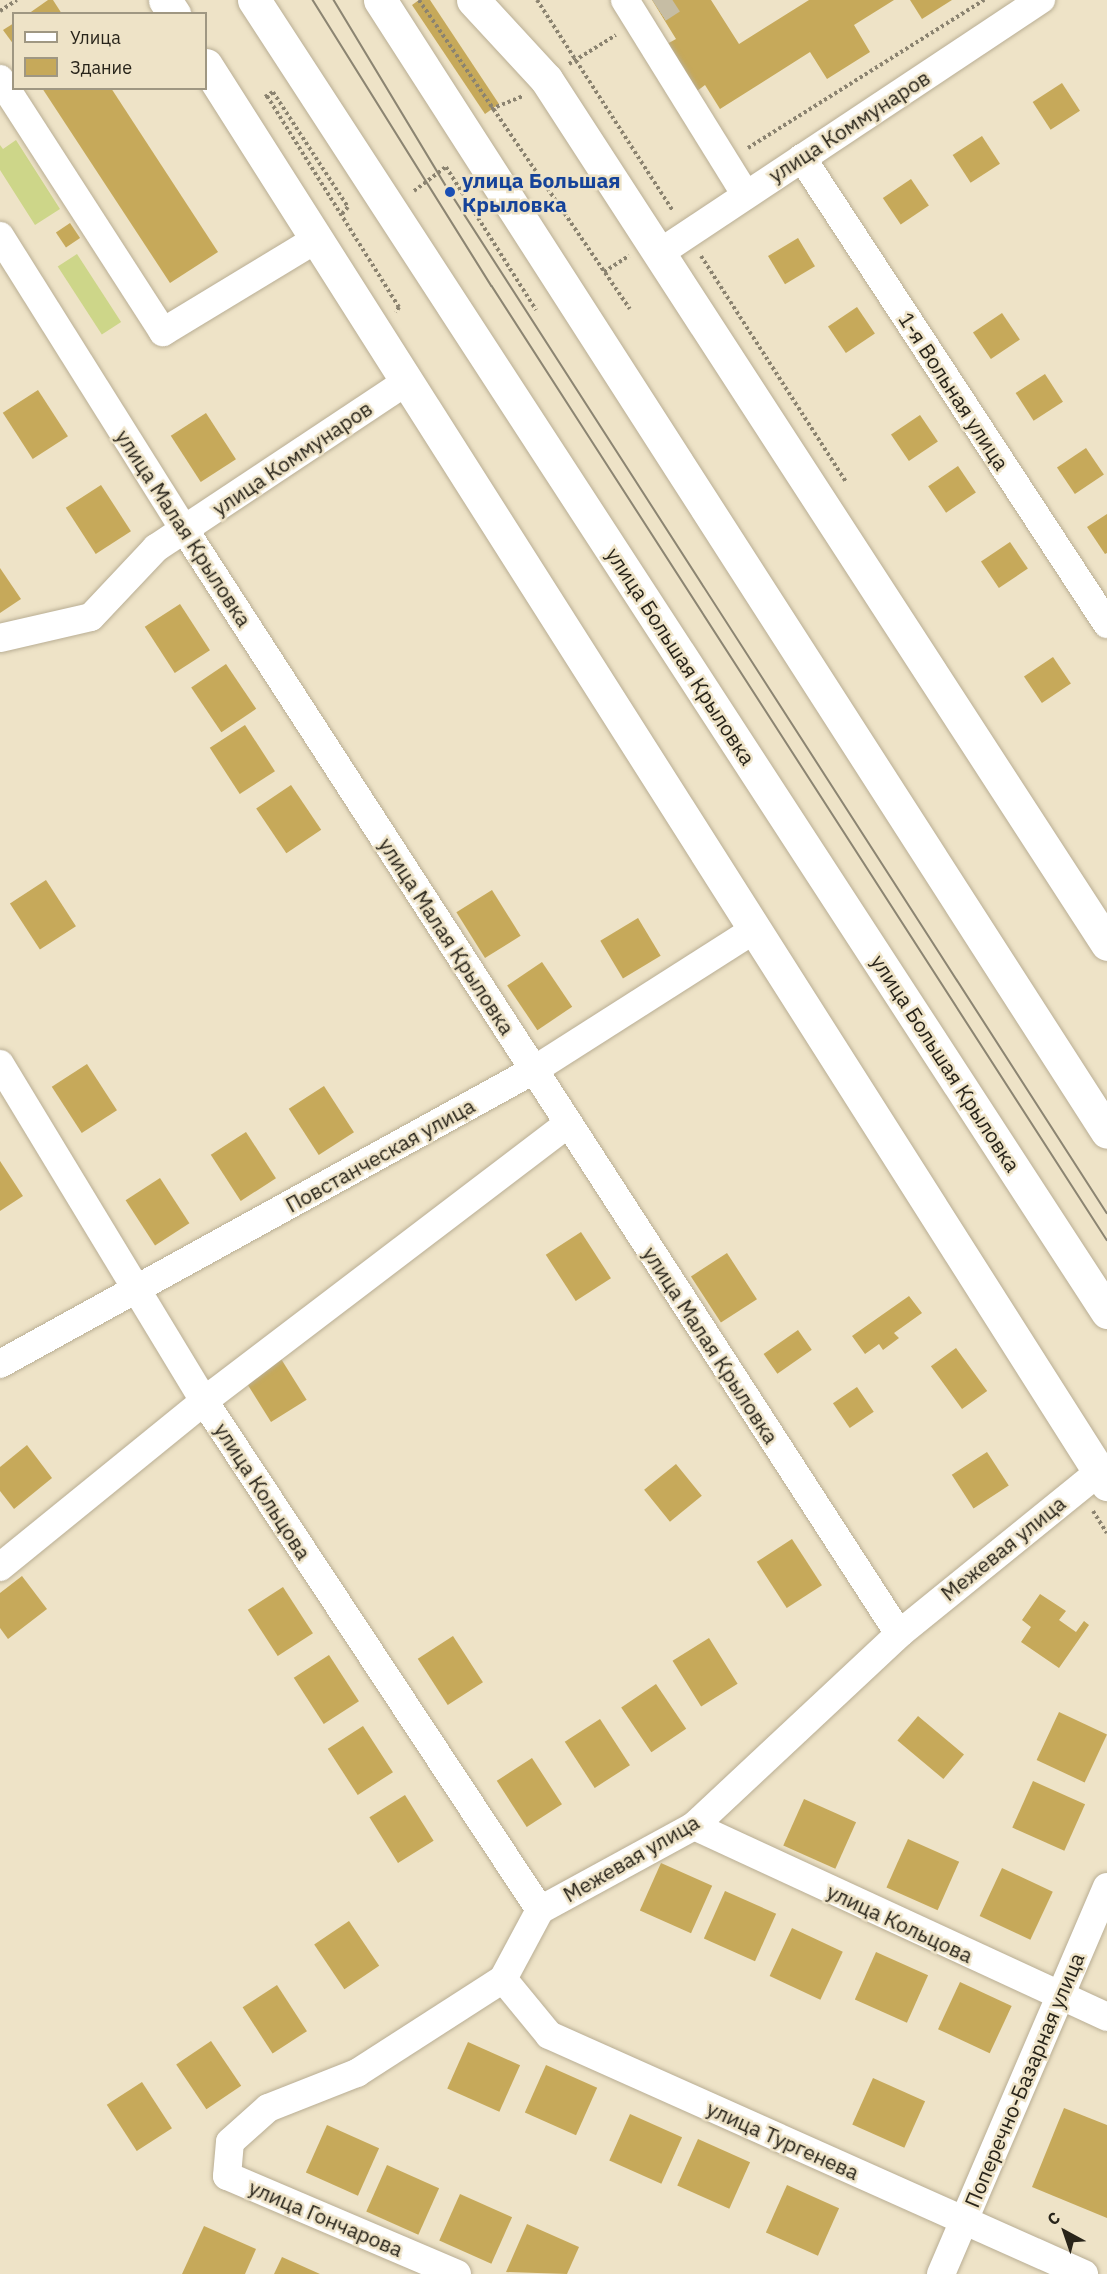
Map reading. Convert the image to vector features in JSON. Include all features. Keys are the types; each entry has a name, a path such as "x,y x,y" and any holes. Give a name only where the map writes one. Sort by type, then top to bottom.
{"main road":[{"name":"улица Большая Крыловка","path":"254,0 1107,1312"},
{"path":"380,0 1107,1132"},
{"path":"473,0 546,79 1107,944"},
{"path":"207,67 404,383 1103,1478"}],"street":[{"name":"улица Коммунаров","path":"658,254 1041,0"},
{"path":"640,10 746,195"},
{"path":"0,79 163,332 315,240"},
{"name":"1-я Вольная улица","path":"802,158 1107,624"},
{"name":"улица Малая Крыловка","path":"0,236 184,529 899,1634"},
{"name":"улица Коммунаров","path":"0,638 91,616 156,548 404,383"},
{"name":"Повстанческая улица","path":"0,1364 534,1070 752,931"},
{"name":"улица Кольцова","path":"0,1064 138,1288 204,1401 540,1910"},
{"path":"0,1567 204,1401 567,1124"},
{"name":"Межевая улица","path":"227,2176 230,2142 268,2109 357,2073 503,1978 540,1910 694,1826 899,1634 1103,1478"},
{"name":"улица Кольцова","path":"694,1826 1059,1998 1107,2018"},
{"name":"Поперечно-Базарная улица","path":"941,2274 1107,1887"},
{"name":"улица Тургенева","path":"503,1978 549,2035 1084,2274"},
{"name":"улица Гончарова","path":"227,2176 458,2274"}],"path":[{"path":"0,11 17,0"},
{"path":"419,0 630,309"},
{"path":"537,0 853,493"},
{"path":"726,162 984,0"},
{"path":"273,92 348,207 341,215"},
{"path":"420,200 413,190 446,167 536,310"}],"green space":[{"path":"16,140 60,209 35,225 0,170 0,145 3,149"},
{"path":"77,254 121,322 102,334 58,267"}],"building":[{"path":"48,0 53,0 61,12 31,12"},
{"path":"419,0 430,0 499,104 485,114 412,5"},
{"path":"652,0 711,0 739,44 809,0 894,0 854,25 870,52 827,79 810,52 720,109 705,85 697,91 667,44 676,39"},
{"path":"910,0 952,0 922,19"},
{"path":"12,24 12,42 3,30"},
{"path":"1062,83 1080,111 1051,130 1033,102"},
{"path":"43,90 112,90 218,252 170,283"},
{"path":"982,136 1000,164 971,183 953,155"},
{"path":"911,179 929,206 901,225 883,198"},
{"path":"70,223 80,238 66,247 56,233"},
{"path":"798,238 815,266 785,284 768,256"},
{"path":"857,307 875,334 846,353 828,327"},
{"path":"1002,313 1020,340 991,359 973,333"},
{"path":"1045,374 1063,402 1034,421 1016,393"},
{"path":"38,390 68,436 33,459 3,413"},
{"path":"206,413 236,459 201,482 171,436"},
{"path":"920,415 938,442 909,461 891,435"},
{"path":"1086,448 1104,475 1075,494 1057,468"},
{"path":"958,466 976,493 946,513 928,486"},
{"path":"101,485 131,531 96,554 66,508"},
{"path":"1107,514 1107,553 1105,554 1087,527"},
{"path":"1010,542 1028,569 999,588 981,562"},
{"path":"0,568 21,599 0,613"},
{"path":"180,604 210,650 175,673 145,627"},
{"path":"1053,657 1071,684 1042,703 1024,677"},
{"path":"226,664 256,709 221,732 191,687"},
{"path":"245,725 275,771 240,794 210,748"},
{"path":"291,785 321,830 286,853 256,808"},
{"path":"46,880 76,926 40,950 10,903"},
{"path":"492,890 521,936 485,958 456,912"},
{"path":"638,918 661,956 623,978 600,941"},
{"path":"542,962 572,1007 537,1030 507,985"},
{"path":"87,1064 117,1110 82,1133 52,1087"},
{"path":"324,1086 354,1132 319,1155 289,1109"},
{"path":"246,1132 276,1178 241,1201 211,1155"},
{"path":"0,1161 23,1196 0,1211"},
{"path":"160,1178 189,1223 155,1246 126,1200"},
{"path":"581,1232 611,1278 576,1301 546,1255"},
{"path":"727,1253 757,1299 721,1323 691,1276"},
{"path":"909,1296 922,1313 894,1333 899,1338 883,1350 879,1344 865,1354 852,1336"},
{"path":"798,1330 812,1350 777,1374 764,1354"},
{"path":"956,1348 987,1391 962,1409 931,1366"},
{"path":"278,1354 307,1400 271,1422 242,1376"},
{"path":"857,1387 874,1412 850,1428 833,1403"},
{"path":"27,1445 52,1478 14,1509 0,1491 0,1467"},
{"path":"987,1452 1009,1486 974,1508 952,1475"},
{"path":"676,1464 702,1496 670,1522 644,1490"},
{"path":"792,1539 822,1585 787,1608 757,1562"},
{"path":"22,1576 47,1609 8,1639 0,1628 0,1593"},
{"path":"283,1587 313,1633 278,1656 248,1610"},
{"path":"1040,1594 1066,1611 1059,1620 1076,1632 1084,1621 1089,1625 1059,1668 1021,1642 1031,1627 1022,1620"},
{"path":"453,1636 483,1682 448,1705 418,1659"},
{"path":"709,1638 738,1684 701,1707 673,1661"},
{"path":"329,1655 359,1701 324,1724 294,1678"},
{"path":"656,1684 686,1729 651,1752 621,1707"},
{"path":"1059,1712 1107,1734 1085,1782 1037,1760"},
{"path":"918,1716 964,1755 943,1779 897,1741"},
{"path":"600,1719 630,1765 595,1788 565,1742"},
{"path":"363,1726 393,1772 358,1795 328,1749"},
{"path":"532,1758 562,1804 527,1827 497,1781"},
{"path":"1033,1781 1085,1804 1064,1851 1012,1828"},
{"path":"405,1795 434,1841 398,1863 369,1817"},
{"path":"804,1799 856,1822 835,1869 783,1846"},
{"path":"908,1839 959,1862 938,1910 886,1887"},
{"path":"661,1863 712,1886 691,1933 640,1911"},
{"path":"1002,1868 1053,1892 1030,1940 980,1916"},
{"path":"725,1891 776,1914 755,1961 704,1939"},
{"path":"349,1921 379,1966 344,1989 314,1944"},
{"path":"792,1928 843,1952 820,2000 770,1976"},
{"path":"876,1952 928,1975 907,2023 855,2000"},
{"path":"960,1982 1012,2006 990,2053 938,2029"},
{"path":"277,1985 307,2031 273,2053 243,2007"},
{"path":"211,2041 241,2086 206,2109 176,2064"},
{"path":"468,2042 520,2065 499,2112 447,2089"},
{"path":"546,2065 597,2088 576,2135 525,2113"},
{"path":"873,2078 925,2101 904,2148 852,2125"},
{"path":"142,2082 172,2128 137,2151 107,2105"},
{"path":"1064,2108 1107,2125 1107,2218 1032,2187"},
{"path":"630,2114 682,2137 661,2184 609,2161"},
{"path":"327,2125 379,2148 358,2196 306,2173"},
{"path":"698,2139 750,2162 729,2209 677,2186"},
{"path":"387,2165 439,2188 418,2235 366,2212"},
{"path":"787,2185 839,2208 818,2256 766,2233"},
{"path":"460,2194 512,2217 491,2264 439,2241"},
{"path":"527,2224 579,2247 567,2274 506,2272"},
{"path":"204,2226 256,2249 245,2274 182,2274"},
{"path":"282,2257 320,2274 274,2274"}],"tunnel":[{"path":"658,9 672,0"}],"tram line":[{"path":"313,0 492,286 1107,1240"},
{"path":"334,0 450,192 1107,1213"}],"place":[{"name":"улица Большая Крыловка","path":"450,192"}]}
